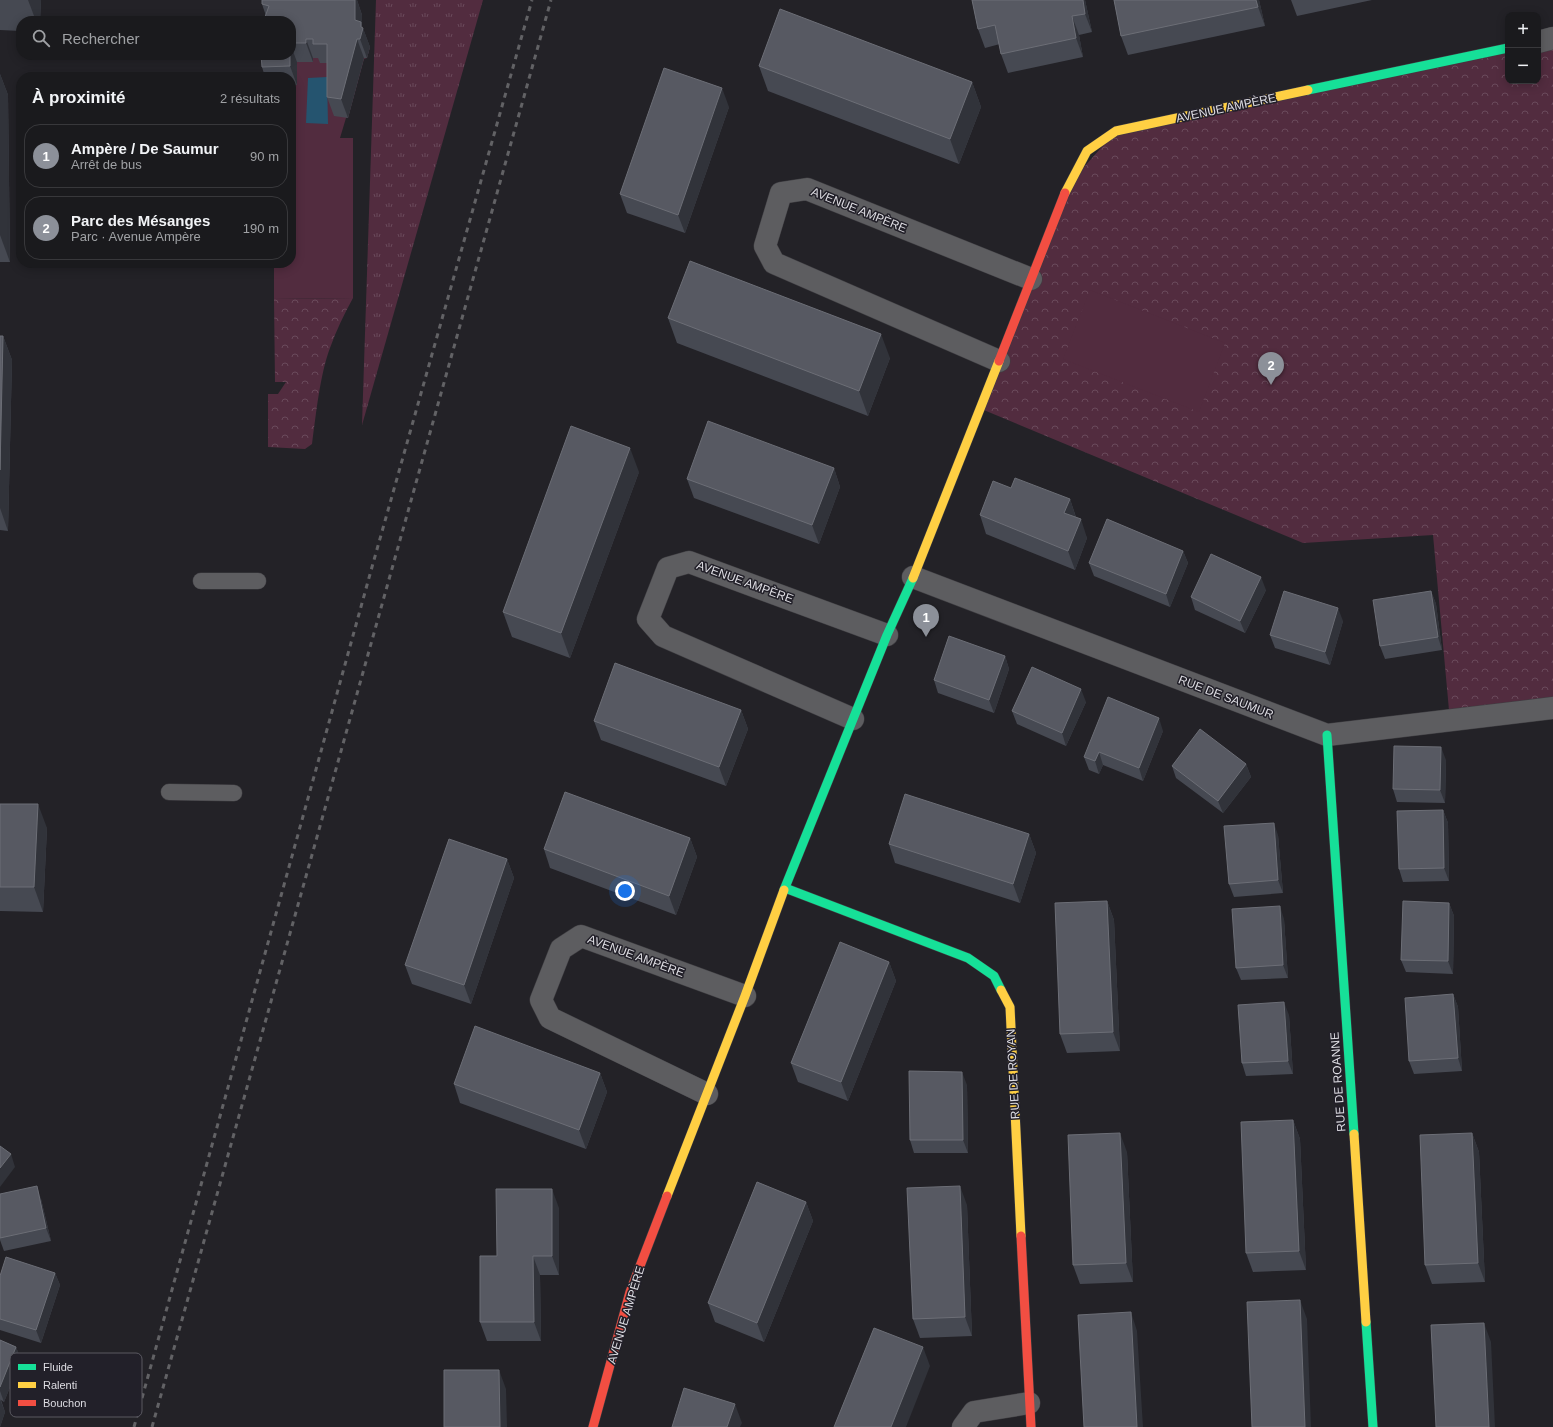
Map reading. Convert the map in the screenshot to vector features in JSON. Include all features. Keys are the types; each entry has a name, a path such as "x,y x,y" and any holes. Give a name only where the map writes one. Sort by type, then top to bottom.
{"street":[{"path":"1541,41 1553,38"},
{"name":"AVENUE AMPÈRE","path":"593,1427 630,1292 746,996 785,888 887,635 913,577 1068,185 1087,151 1116,131 1505,49"},
{"name":"AVENUE AMPÈRE","path":"999,361 774,263 765,246 781,193 807,188 1031,279"},
{"name":"AVENUE AMPÈRE","path":"853,719 663,636 648,619 668,568 689,562 887,635"},
{"name":"RUE DE SAUMUR","path":"913,577 1327,735 1553,708"},
{"name":"RUE DE ROANNE","path":"1327,735 1373,1427"},
{"name":"RUE DE ROYAN","path":"785,888 968,958 994,976 1010,1007 1031,1427"},
{"name":"AVENUE AMPÈRE","path":"708,1094 550,1018 540,1000 561,949 581,936 746,996"},
{"path":"963,1427 974,1412 1029,1403"}],"lane":[{"path":"201,581 258,581"},
{"path":"169,792 234,793"}],"green space":[{"path":"376,0 483,0 362,425"},
{"path":"332,14 362,15 362,38 370,47 367,58 364,59 348,118 346,118 340,138 353,138 353,298 274,299 274,268 296,268 296,72 291,72 291,60 296,60 296,20"},
{"path":"1553,38 1553,708 1450,721 1433,535 1303,543 979,408 1068,185 1116,131 1505,49 1505,84 1541,84 1541,41"},
{"path":"1090,290 1225,343 1199,412 1063,359"},
{"path":"353,298 343,316 327,358 319,395 312,444 305,449 268,447 268,394 278,394 286,382 275,382 274,299"}],"water":[{"path":"327,77 328,124 306,123 308,78"}],"building":[{"path":"262,0 355,0 355,20 361,22 361,27 363,28 360,39 357,39 341,99 327,97 327,44 313,44 313,39 306,39 306,43 296,43 296,16 265,16 269,6 262,4"},
{"path":"972,0 1083,0 1085,14 1072,16 1076,38 1001,54 995,25 978,29"},
{"path":"1114,0 1256,0 1258,7 1121,36"},
{"path":"780,9 972,82 950,139 759,66"},
{"path":"261,60 290,60 290,66 262,67"},
{"path":"664,68 722,88 678,215 620,194"},
{"path":"690,261 881,334 859,391 668,318"},
{"path":"0,336 3,336 0,470"},
{"path":"708,421 834,468 812,525 687,479"},
{"path":"571,426 630,448 561,633 503,612"},
{"path":"1015,478 1070,499 1064,513 1081,519 1068,551 980,515 993,481 1011,488"},
{"path":"1107,519 1183,551 1166,594 1089,563"},
{"path":"1211,554 1261,577 1240,621 1191,597"},
{"path":"1284,591 1338,608 1325,652 1270,635"},
{"path":"1431,591 1438,637 1380,646 1373,600"},
{"path":"949,636 1005,656 989,700 934,680"},
{"path":"615,663 741,710 719,767 594,721"},
{"path":"1032,667 1081,689 1062,733 1012,711"},
{"path":"1108,697 1159,718 1139,768 1099,752 1095,761 1084,757"},
{"path":"1200,729 1246,764 1218,801 1172,766"},
{"path":"1394,746 1441,747 1440,790 1393,789"},
{"path":"565,792 690,838 669,896 544,849"},
{"path":"905,794 1029,834 1013,884 889,844"},
{"path":"0,804 38,804 34,887 0,887"},
{"path":"1443,810 1444,868 1399,869 1397,811"},
{"path":"1274,823 1278,880 1229,884 1224,826"},
{"path":"449,839 507,859 464,985 405,965"},
{"path":"1107,901 1113,1032 1060,1034 1055,903"},
{"path":"1403,901 1449,903 1448,961 1401,960"},
{"path":"1280,906 1283,965 1236,968 1232,909"},
{"path":"840,942 889,962 841,1082 791,1063"},
{"path":"1453,994 1458,1058 1409,1061 1405,998"},
{"path":"1284,1002 1288,1061 1242,1063 1238,1005"},
{"path":"475,1026 600,1073 579,1130 454,1084"},
{"path":"909,1071 962,1072 963,1140 910,1140"},
{"path":"1293,1120 1299,1251 1246,1253 1241,1122"},
{"path":"1120,1133 1126,1263 1073,1265 1068,1135"},
{"path":"1472,1133 1478,1263 1425,1265 1420,1135"},
{"path":"0,1146 11,1154 0,1168"},
{"path":"757,1182 806,1202 757,1323 708,1303"},
{"path":"37,1186 46,1228 0,1238 0,1194"},
{"path":"960,1186 965,1317 913,1319 907,1188"},
{"path":"496,1189 552,1189 552,1256 533,1256 534,1322 480,1322 480,1256 497,1256"},
{"path":"6,1257 55,1273 36,1330 0,1319 0,1276"},
{"path":"1300,1300 1305,1427 1252,1427 1247,1302"},
{"path":"1131,1312 1137,1427 1084,1427 1078,1315"},
{"path":"1484,1323 1489,1427 1436,1427 1431,1325"},
{"path":"874,1328 923,1347 891,1427 834,1427"},
{"path":"0,1340 16,1347 14,1353 10,1353 10,1362 0,1387"},
{"path":"444,1370 499,1370 500,1427 444,1427"},
{"path":"684,1388 735,1404 727,1427 672,1427"}],"railway":[{"path":"142,1398 372,567 532,0"},
{"path":"152,1427 551,0"},
{"path":"134,1427 137,1417"}],"traffic: fast":[{"path":"1308,90 1505,49"},
{"path":"784,890 887,635 913,578"},
{"path":"1327,735 1354,1134"},
{"path":"785,888 968,958 994,976 1001,990"},
{"path":"1366,1322 1373,1427"}],"traffic: slow":[{"path":"1065,193 1087,151 1116,131 1308,90"},
{"path":"913,578 999,361"},
{"path":"667,1196 745,996 784,890"},
{"path":"1001,990 1010,1007 1021,1236"},
{"path":"1354,1134 1366,1322"}],"traffic: jam":[{"path":"999,361 1065,193"},
{"path":"593,1427 630,1292 667,1196"},
{"path":"1021,1236 1031,1427"}],"place":[{"name":"Parc des Mésanges","path":"1271,385"},
{"name":"Ampère / De Saumur","path":"926,637"}]}
